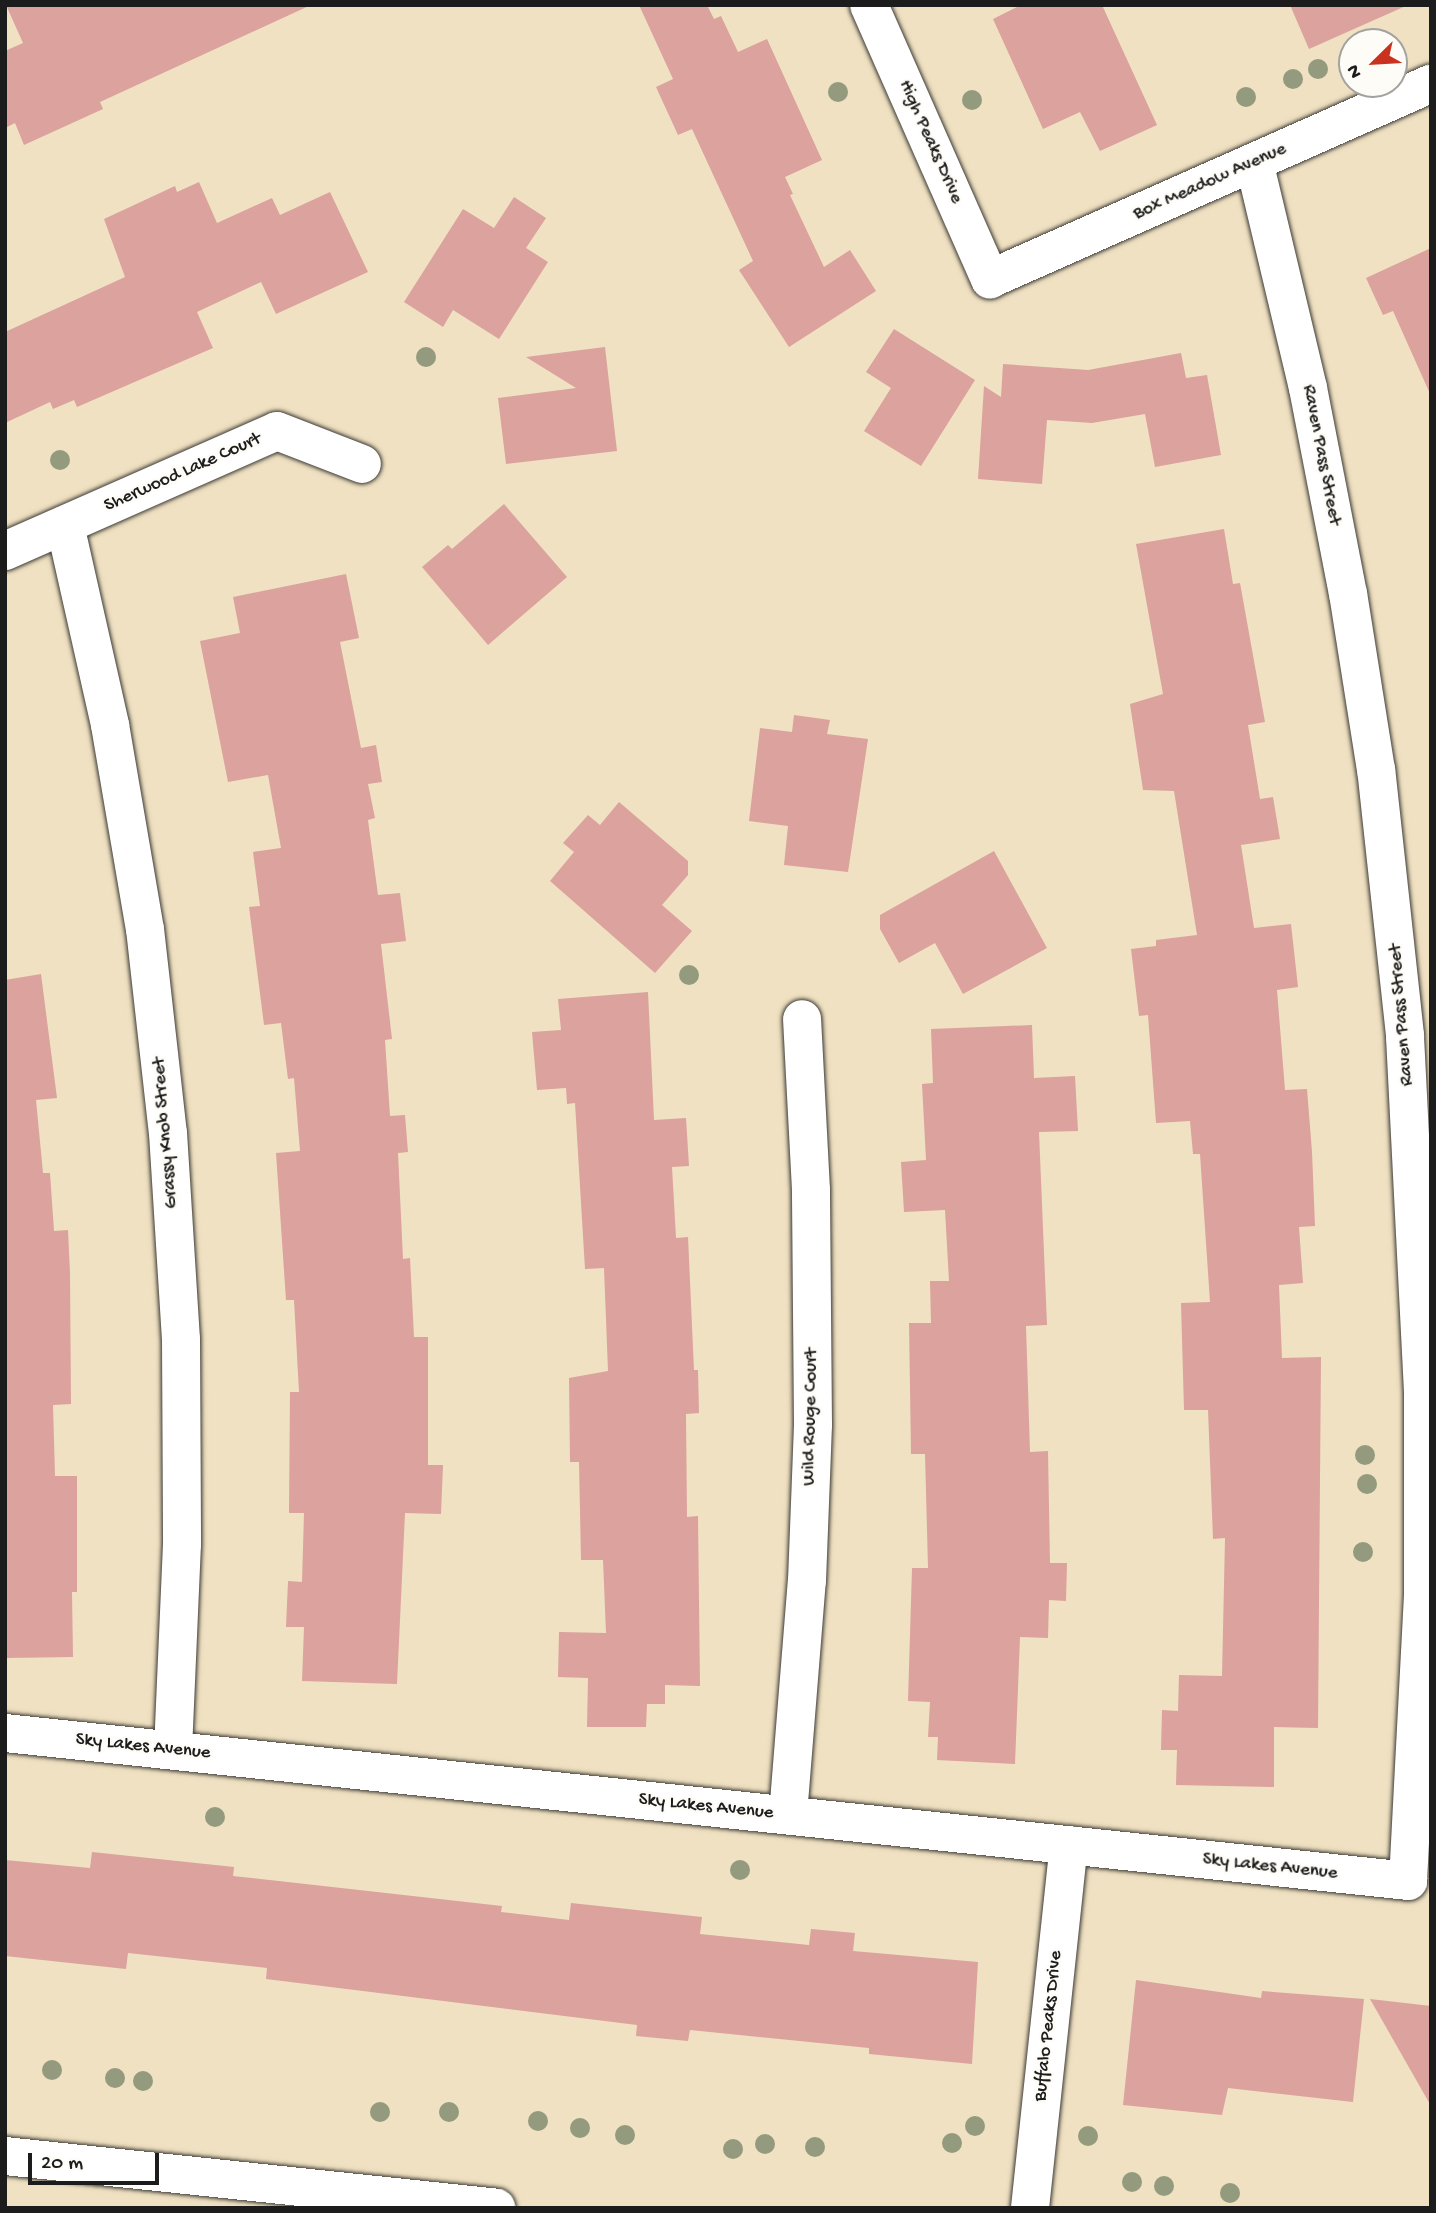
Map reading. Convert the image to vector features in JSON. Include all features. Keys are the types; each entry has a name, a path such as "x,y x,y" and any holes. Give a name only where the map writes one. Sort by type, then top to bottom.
{"street":[{"name":"High Peaks Drive","path":"869,5 990,279"},
{"name":"Box Meadow Avenue","path":"990,279 1431,84"},
{"name":"Raven Pass Street","path":"1254,162 1308,388 1376,770 1405,1035 1427,1392 1423,1593 1408,1881"},
{"name":"Sherwood Lake Court","path":"5,551 277,432 362,464"},
{"name":"Grassy Knob Street","path":"65,524 110,725 140,902 168,1133 181,1339 182,1544 173,1750"},
{"name":"Wild Rouge Court","path":"788,1815 807,1581 813,1425 811,1190 802,1019"},
{"name":"Sky Lakes Avenue","path":"5,1733 1408,1881"},
{"name":"Buffalo Peaks Drive","path":"1030,2208 1069,1845"},
{"path":"5,2156 496,2208"}],"building":[{"path":"6,5 311,5 100,102 103,109 24,145 15,123 5,128 5,51 23,43"},
{"path":"639,5 707,5 714,19 721,16 738,52 767,39 822,160 785,177 793,194 790,195 824,267 850,250 876,291 789,347 739,270 753,261 692,129 678,135 656,87 673,79"},
{"path":"1021,5 1102,5 1157,125 1100,151 1080,112 1043,129 993,19"},
{"path":"1290,5 1408,5 1356,28 1338,28 1338,36 1309,49"},
{"path":"199,182 217,223 272,198 280,215 330,192 368,272 276,314 261,282 197,312 213,348 77,407 74,400 53,409 50,402 5,423 5,332 125,277 104,219 175,186 177,192"},
{"path":"514,197 546,218 526,248 548,262 499,339 453,310 443,327 404,302 463,209 494,228"},
{"path":"1431,248 1431,396 1393,311 1383,315 1366,278"},
{"path":"894,329 975,380 921,466 864,431 891,388 866,372"},
{"path":"605,347 617,451 506,464 498,398 576,388 526,357"},
{"path":"1181,353 1186,378 1207,375 1221,455 1155,467 1145,414 1092,423 1047,420 1042,484 978,479 984,386 1001,397 1003,364 1088,370"},
{"path":"504,504 567,577 488,645 422,567 448,545 452,549"},
{"path":"1224,529 1233,584 1240,583 1265,722 1248,725 1260,799 1273,797 1280,839 1241,845 1254,928 1291,924 1298,987 1277,990 1285,1090 1307,1089 1312,1152 1315,1226 1299,1227 1303,1283 1279,1285 1282,1358 1321,1357 1318,1728 1274,1727 1274,1787 1176,1785 1177,1750 1161,1750 1162,1710 1178,1711 1179,1675 1222,1676 1225,1538 1213,1539 1208,1410 1184,1410 1181,1303 1210,1302 1200,1154 1193,1154 1190,1121 1156,1123 1148,1015 1139,1016 1131,949 1156,946 1156,940 1197,935 1174,791 1143,790 1130,704 1163,694 1136,544"},
{"path":"346,574 359,638 340,642 361,748 376,745 382,782 368,784 375,818 368,820 378,895 400,893 406,941 381,944 392,1039 385,1040 390,1116 405,1115 408,1152 398,1153 403,1259 410,1258 414,1337 428,1337 428,1465 443,1465 441,1514 405,1513 397,1684 302,1681 304,1627 286,1627 288,1581 302,1582 304,1513 289,1513 290,1392 299,1392 294,1300 286,1300 276,1153 300,1151 294,1078 288,1079 281,1023 264,1025 249,907 260,906 253,852 281,848 268,775 228,782 200,641 240,633 233,597"},
{"path":"794,715 830,720 827,734 868,739 848,872 784,865 788,826 749,821 760,728 792,732"},
{"path":"619,802 688,861 688,875 662,905 692,931 655,973 550,881 574,852 563,843 588,815 600,825"},
{"path":"994,851 1047,948 963,994 935,943 899,963 880,929 880,915"},
{"path":"41,974 57,1098 36,1100 43,1173 50,1173 54,1231 68,1230 70,1273 71,1404 53,1405 55,1476 77,1476 77,1592 72,1592 73,1657 5,1658 5,980"},
{"path":"648,992 654,1120 686,1118 689,1166 672,1167 676,1238 688,1237 694,1370 698,1370 699,1413 686,1414 687,1517 698,1516 700,1686 665,1685 665,1704 647,1704 646,1727 587,1727 588,1678 558,1677 559,1632 606,1633 603,1560 581,1560 579,1462 570,1462 569,1378 608,1371 604,1268 585,1269 575,1103 567,1104 566,1088 537,1090 532,1032 561,1030 558,999"},
{"path":"1032,1025 1034,1078 1075,1076 1078,1131 1039,1132 1047,1325 1026,1326 1030,1452 1048,1451 1050,1563 1067,1563 1066,1601 1049,1600 1048,1638 1020,1637 1015,1764 937,1760 938,1737 928,1737 930,1702 908,1701 912,1568 928,1568 925,1454 911,1454 909,1323 931,1323 930,1281 949,1281 945,1210 904,1212 901,1162 926,1160 922,1084 933,1083 931,1029"},
{"path":"92,1852 234,1867 233,1876 502,1906 501,1912 569,1920 571,1903 702,1917 700,1934 809,1945 811,1929 855,1933 853,1951 978,1962 972,2064 869,2054 869,2048 690,2030 688,2041 636,2036 637,2025 266,1979 267,1968 128,1953 126,1969 5,1956 5,1860 90,1868"},
{"path":"1136,1980 1261,1998 1262,1991 1364,1999 1353,2102 1228,2088 1222,2115 1123,2105"},
{"path":"1370,1999 1431,2006 1431,2106"}]}
